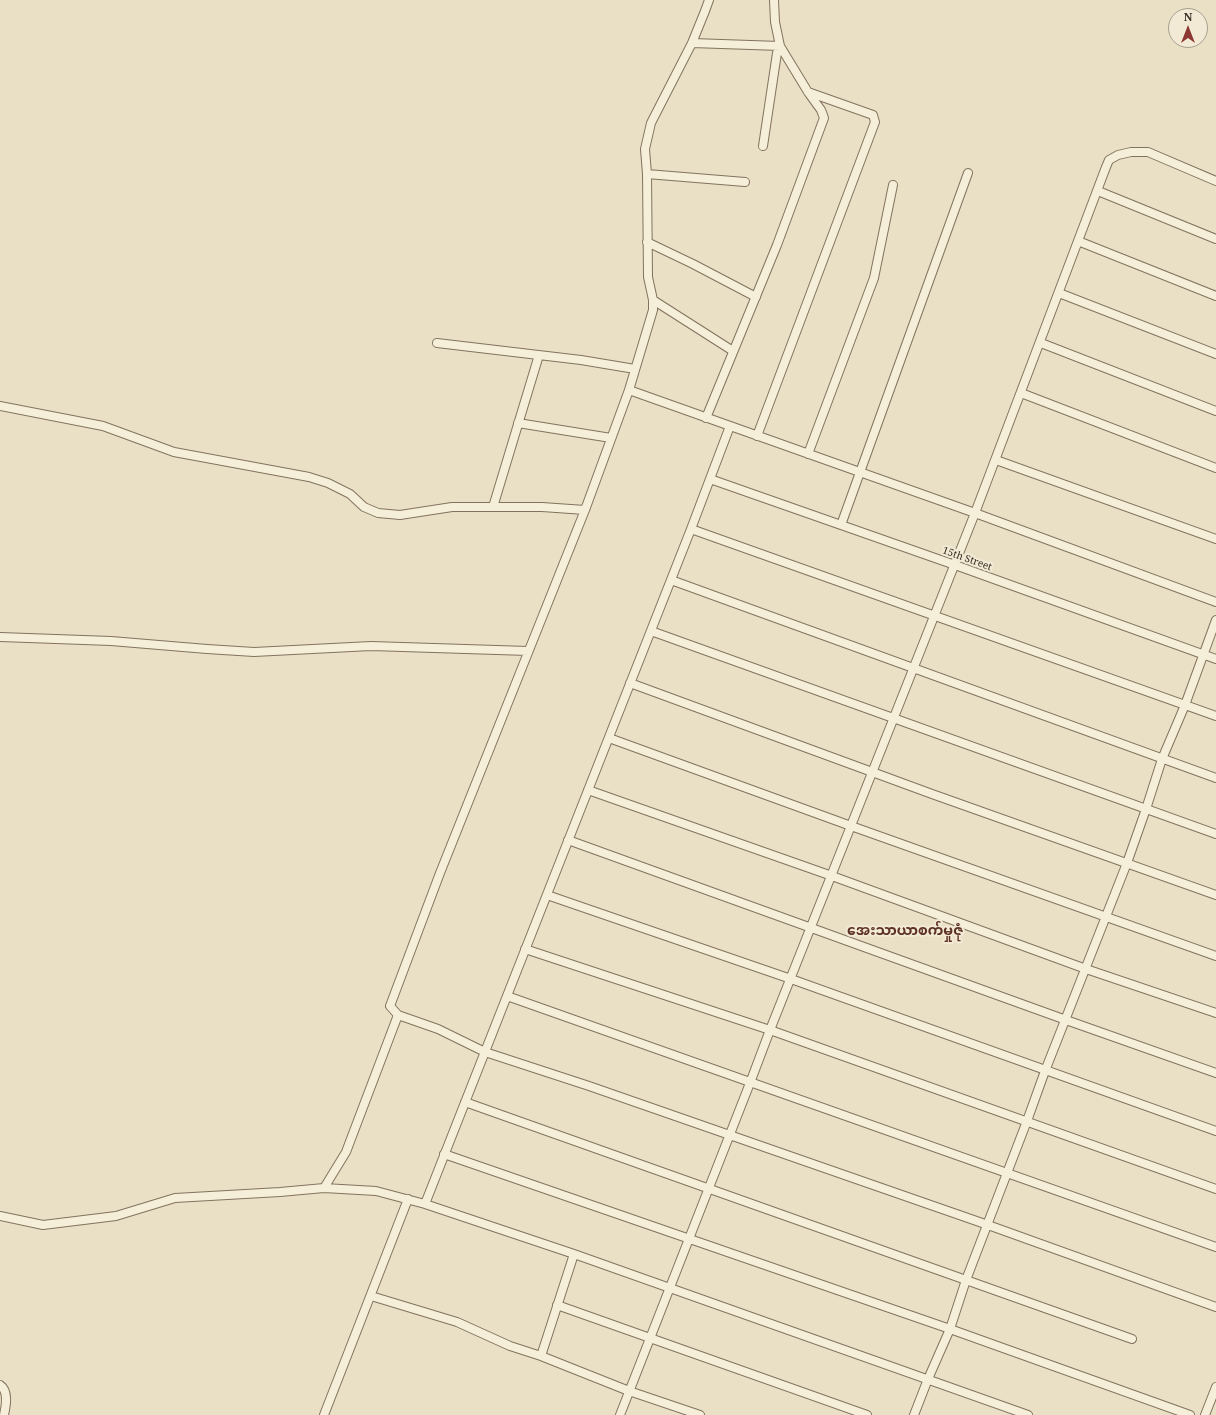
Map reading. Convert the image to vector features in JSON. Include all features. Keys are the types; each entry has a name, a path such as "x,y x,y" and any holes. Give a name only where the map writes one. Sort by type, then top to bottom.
{"street":[{"path":"709,0 706,11 692,43 651,123 645,149 647,174 648,277 653,300 651,318 629,390 585,510 440,872 390,1006 398,1015 438,1029 485,1052 730,1135 988,1225 1216,1307"},
{"path":"706,418 777,245 824,118 821,110 808,92 780,46 775,22 774,0"},
{"path":"692,43 780,46"},
{"path":"763,146 777,53 780,46"},
{"path":"757,436 876,122 873,115 808,92"},
{"path":"620,1415 770,1030 996,460 1109,160 1118,155 1131,152 1148,152 1216,181"},
{"path":"841,525 968,173"},
{"path":"647,174 745,182"},
{"path":"808,454 874,278 894,185"},
{"path":"1098,191 1216,239"},
{"path":"1078,241 1216,296"},
{"path":"647,242 756,297"},
{"path":"1059,292 1216,354"},
{"path":"653,300 733,351"},
{"path":"437,343 581,360 635,369"},
{"path":"1041,343 1216,411"},
{"path":"493,507 539,355"},
{"path":"629,390 975,513 1216,602"},
{"path":"1021,393 1216,468"},
{"path":"0,406 103,426 174,452 309,477 328,483 350,494 364,507 378,513 400,514 452,507 542,507 585,510"},
{"path":"518,423 611,438"},
{"path":"425,1204 691,529 730,426"},
{"path":"996,460 1216,539"},
{"name":"15th Street","path":"710,479 1216,659"},
{"path":"691,529 1216,716"},
{"path":"671,580 1216,778"},
{"path":"914,1415 950,1329 966,1280 1106,917 1146,809 1162,759 1185,705 1216,620"},
{"path":"651,631 1216,834"},
{"path":"0,637 111,641 254,652 370,646 528,651"},
{"path":"630,683 873,772 1216,894"},
{"path":"609,738 1216,956"},
{"path":"588,790 832,876 1086,969 1216,1013"},
{"path":"568,840 1216,1073"},
{"path":"547,895 791,979 1216,1131"},
{"path":"525,949 770,1030 1216,1189"},
{"path":"506,996 1216,1247"},
{"path":"324,1188 346,1152 398,1015"},
{"path":"465,1102 1132,1339"},
{"path":"444,1154 950,1329 1190,1415"},
{"path":"0,1216 43,1225 116,1216 175,1198 324,1188 376,1191 425,1204 574,1254 1028,1415"},
{"path":"324,1415 408,1199"},
{"path":"541,1356 574,1254"},
{"path":"370,1296 457,1322 510,1346 541,1356 629,1391 700,1415"},
{"path":"557,1305 867,1415"},
{"path":"0,1385 6,1392 4,1415"},
{"path":"1205,1415 1216,1387"}],"district":[{"name":"အေးသာယာစက်မှုဇုံ","path":"905,931"}]}
